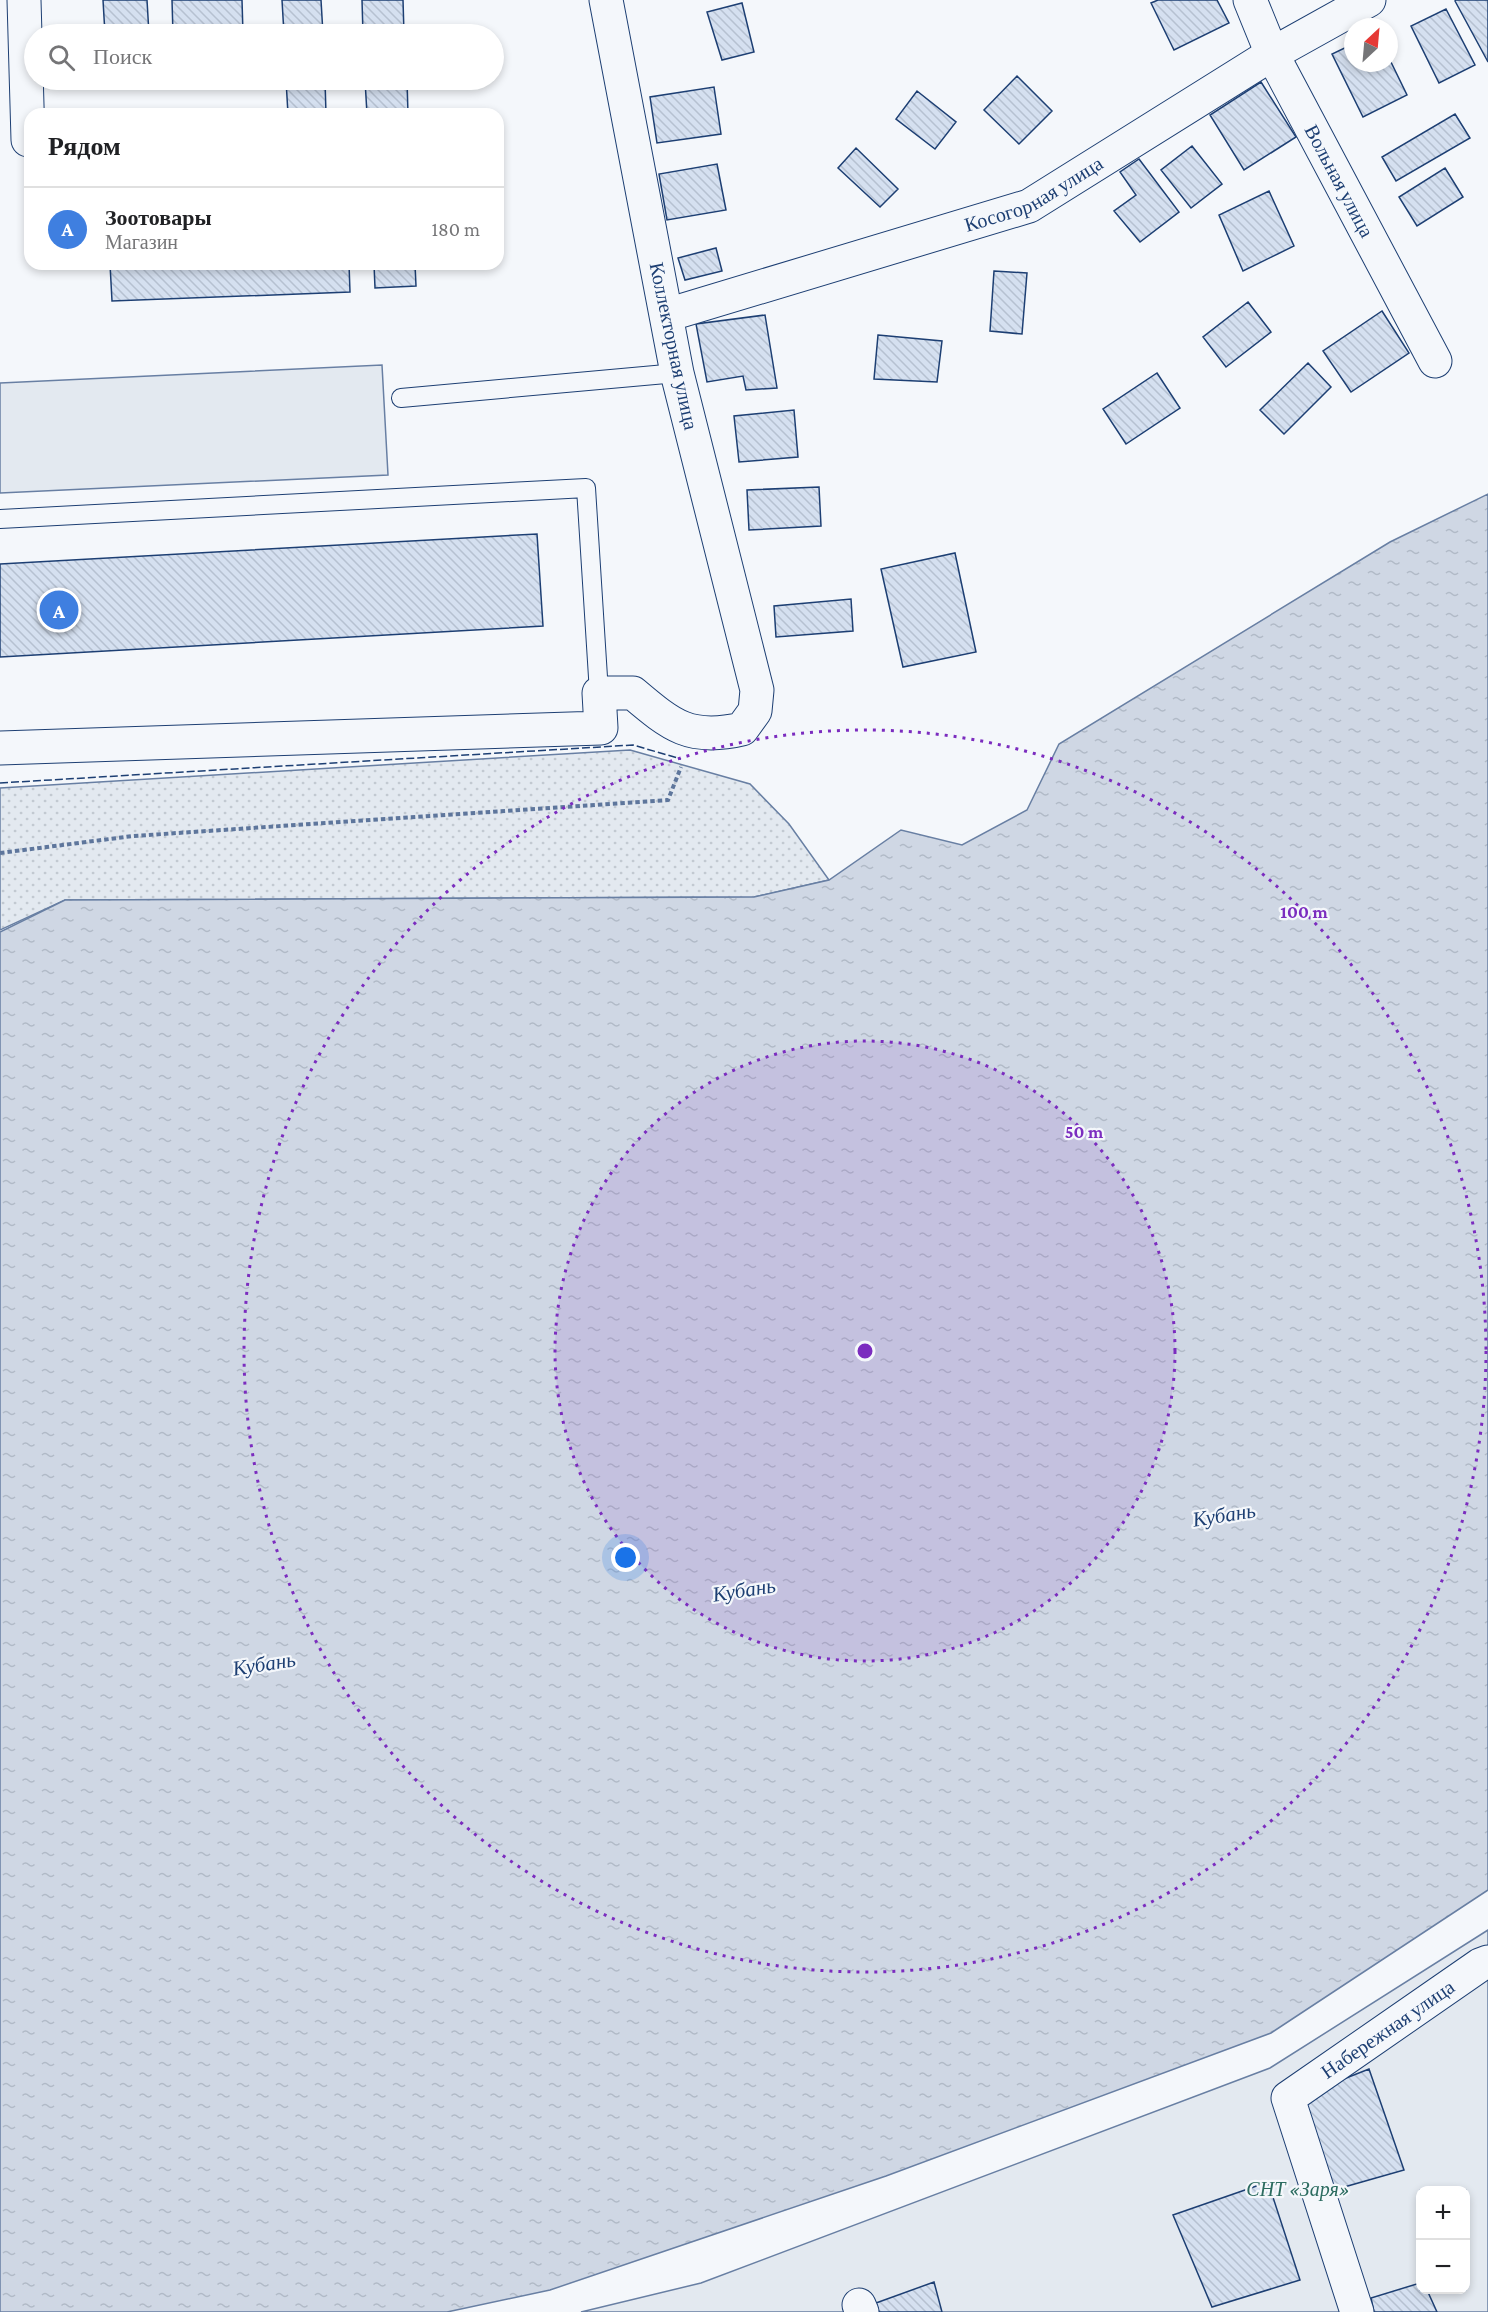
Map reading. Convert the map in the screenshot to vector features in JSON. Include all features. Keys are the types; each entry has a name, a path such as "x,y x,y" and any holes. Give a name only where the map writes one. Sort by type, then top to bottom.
{"street":[{"path":"24,0 25,24"},
{"name":"Коллекторная улица","path":"606,0 677,373 757,690 755,711 742,729 719,734 694,732"},
{"name":"Вольная улица","path":"1250,0 1272,54 1435,361"},
{"name":"Косогорная улица","path":"667,315 1029,207 1272,54 1369,0"},
{"path":"27,90 27,108"},
{"path":"0,748 601,728 599,693 633,693 664,719 694,732"},
{"name":"Набережная улица","path":"1356,2312 1288,2098 1480,1965 1488,1962"}],"lane":[{"path":"401,398 677,373"},
{"path":"0,519 586,488 599,693"}],"path":[{"path":"0,853 133,836 668,800 694,732"}],"green space":[{"path":"382,365 388,475 0,493 0,383"},
{"path":"630,750 750,784 789,824 829,880 754,897 65,900 0,930 0,788"},
{"name":"СНТ «Заря»","path":"1488,1930 1488,2312 581,2312 701,2283 1270,2068"}],"water":[{"name":"Кубань","path":"1488,494 1488,1890 1271,2033 886,2176 550,2290 447,2312 0,2312 0,932 65,900 754,897 829,880 901,830 962,845 1027,810 1059,744 1390,542"}],"building":[{"path":"103,0 147,0 148,24 104,24"},
{"path":"172,0 242,0 243,24 173,24"},
{"path":"282,0 321,0 322,24 283,24"},
{"path":"362,0 403,0 404,24 363,24"},
{"path":"1158,0 1217,0 1229,23 1174,50 1151,3"},
{"path":"1488,0 1488,62 1455,1"},
{"path":"742,3 754,52 722,60 707,12"},
{"path":"1446,9 1475,65 1439,83 1411,26"},
{"path":"1344,48 1344,72 1396,72 1407,95 1363,117 1332,54"},
{"path":"1017,76 1052,111 1019,144 984,110"},
{"path":"1261,82 1296,137 1244,170 1210,115"},
{"path":"714,87 721,134 657,143 650,97"},
{"path":"287,90 325,90 326,108 288,108"},
{"path":"366,90 407,90 408,108 367,108"},
{"path":"917,91 956,122 935,149 896,119"},
{"path":"1455,114 1470,138 1396,181 1382,157"},
{"path":"1192,146 1222,184 1191,208 1161,170"},
{"path":"856,148 898,189 880,207 838,168"},
{"path":"1139,159 1179,212 1140,242 1114,211 1136,195 1120,172"},
{"path":"717,164 726,210 667,220 659,174"},
{"path":"1445,168 1463,197 1417,226 1399,197"},
{"path":"1269,191 1294,246 1243,271 1219,215"},
{"path":"716,248 722,271 685,280 678,258"},
{"path":"110,270 349,270 350,292 112,301"},
{"path":"374,270 415,270 416,286 375,288"},
{"path":"994,271 1027,273 1022,334 990,331"},
{"path":"1248,302 1271,332 1226,367 1203,337"},
{"path":"1382,311 1409,353 1351,392 1323,351"},
{"path":"765,315 777,388 746,390 743,376 707,382 696,324"},
{"path":"878,335 942,341 937,382 874,379"},
{"path":"1308,363 1331,387 1284,434 1260,410"},
{"path":"1157,373 1180,408 1126,444 1103,409"},
{"path":"794,410 798,457 739,462 734,416"},
{"path":"819,487 821,526 749,530 747,490"},
{"path":"537,534 543,626 0,657 0,564"},
{"path":"955,553 976,652 903,667 881,569"},
{"path":"851,599 853,631 776,637 774,606"},
{"path":"1369,2069 1404,2170 1330,2191 1298,2097"},
{"path":"1268,2182 1300,2280 1212,2307 1173,2215"},
{"path":"934,2282 942,2312 879,2312 876,2303"},
{"path":"1416,2284 1416,2294 1429,2294 1437,2312 1374,2312 1371,2298"}],"fence":[{"path":"0,783 633,745 681,759"}],"place":[{"name":"Зоотовары","path":"59,610"}]}
